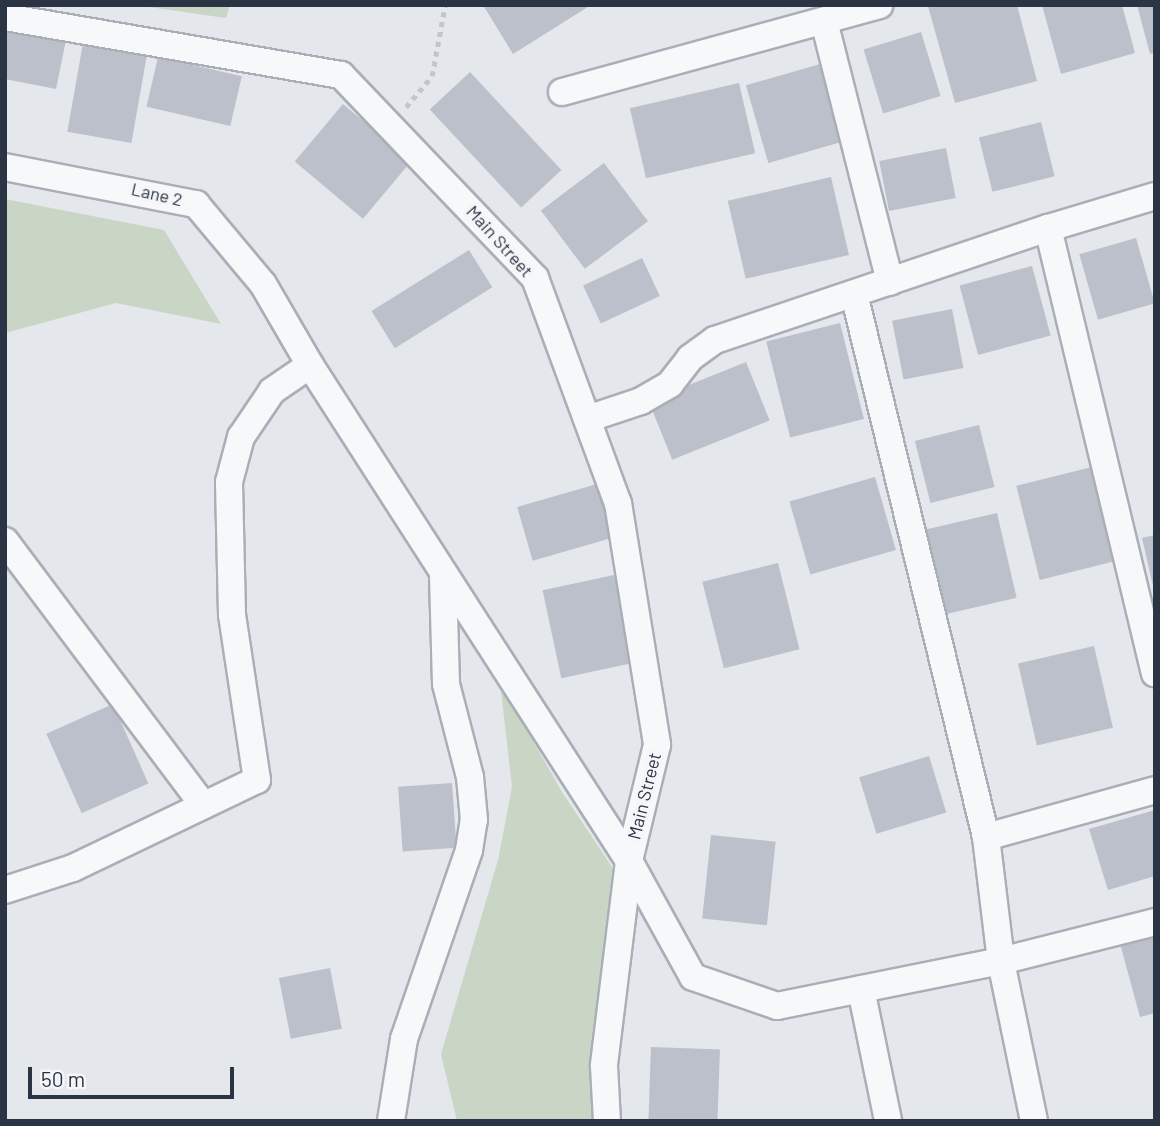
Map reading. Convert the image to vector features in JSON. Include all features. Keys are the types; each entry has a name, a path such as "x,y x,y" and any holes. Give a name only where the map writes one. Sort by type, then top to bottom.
{"street":[{"path":"562,92 879,5"},
{"name":"Main Street","path":"5,17 341,75 392,124 535,278 618,503 657,745 629,861 604,1066 607,1121"},
{"path":"824,21 890,282"},
{"name":"Lane 2","path":"5,167 196,204 263,284 310,365 629,861 693,977 777,1006 1001,961 1155,922"},
{"path":"587,419 641,401 670,384 690,358 715,340 1048,228 1153,205"},
{"path":"1048,228 1155,673"},
{"path":"854,294 986,837 1001,961 1034,1121"},
{"path":"5,890 73,868 257,780 232,615 229,482 241,437 272,391 310,365"},
{"path":"5,541 203,805"},
{"path":"391,1121 404,1039 469,850 474,820 470,777 446,684 443,574"},
{"path":"986,837 1155,790"},
{"path":"862,989 888,1121"}],"path":[{"path":"392,124 432,76 446,5"}],"green space":[{"path":"135,5 230,5 226,18"},
{"path":"5,199 164,230 221,324 116,303 5,333"},
{"path":"500,682 562,792 614,870 596,1032 595,1121 457,1121 441,1054 498,860 512,787"}],"building":[{"path":"483,5 591,5 513,54"},
{"path":"1017,5 1037,81 955,103 928,6"},
{"path":"1042,5 1122,5 1135,53 1061,74"},
{"path":"1137,5 1155,5 1155,52 1150,54"},
{"path":"5,29 66,40 56,89 5,79"},
{"path":"921,32 941,96 883,114 864,50"},
{"path":"83,43 147,54 131,143 67,132"},
{"path":"158,57 242,76 230,126 147,107"},
{"path":"820,64 842,142 768,163 746,85"},
{"path":"470,72 561,170 521,208 430,110"},
{"path":"739,83 755,153 646,178 630,108"},
{"path":"343,104 411,161 363,219 295,161"},
{"path":"1041,122 1055,176 992,192 979,137"},
{"path":"946,148 956,198 889,211 879,161"},
{"path":"604,163 648,221 585,269 541,211"},
{"path":"831,177 849,255 746,279 728,201"},
{"path":"1136,238 1155,303 1098,320 1079,254"},
{"path":"469,250 492,287 395,348 371,311"},
{"path":"642,258 660,296 601,324 583,285"},
{"path":"1032,266 1051,336 978,355 960,285"},
{"path":"952,309 963,368 904,380 892,321"},
{"path":"840,323 864,419 790,437 766,341"},
{"path":"746,362 770,420 672,460 649,401"},
{"path":"979,425 994,487 930,503 915,441"},
{"path":"1092,467 1115,561 1040,580 1016,486"},
{"path":"875,477 896,550 810,575 789,502"},
{"path":"597,484 612,538 533,561 517,507"},
{"path":"997,513 1017,598 937,616 917,531"},
{"path":"1155,535 1155,590 1154,590 1142,538"},
{"path":"778,563 800,649 724,668 702,582"},
{"path":"614,575 633,663 561,678 543,590"},
{"path":"1094,646 1113,728 1037,745 1018,664"},
{"path":"113,704 148,783 82,813 46,734"},
{"path":"929,756 946,812 876,834 859,777"},
{"path":"452,783 457,848 403,852 398,787"},
{"path":"1155,810 1155,876 1108,890 1089,829"},
{"path":"711,835 776,842 767,925 702,919"},
{"path":"1155,926 1155,1013 1140,1017 1118,936"},
{"path":"330,968 342,1029 291,1039 279,978"},
{"path":"651,1047 720,1049 717,1121 648,1121"}]}
